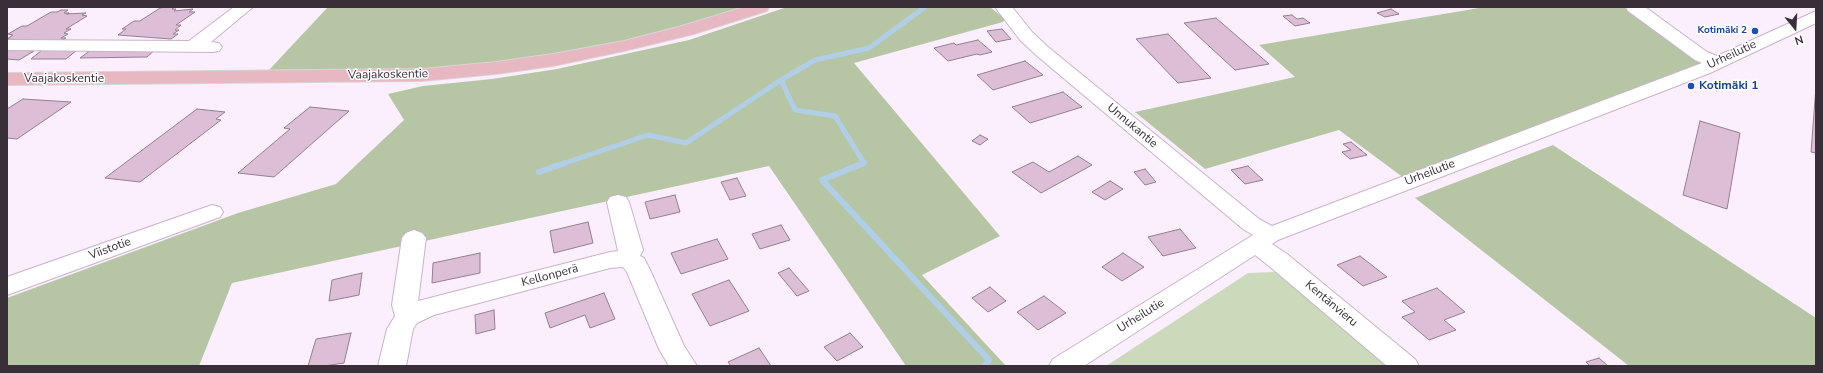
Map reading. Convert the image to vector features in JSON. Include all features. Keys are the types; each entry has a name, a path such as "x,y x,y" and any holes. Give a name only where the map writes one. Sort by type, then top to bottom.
{"main road":[{"name":"Vaajakoskentie","path":"7,79 415,75 496,68 553,60 624,46 688,30 761,7"}],"street":[{"path":"193,47 245,7"},
{"name":"Unnukantie","path":"1002,7 1026,36 1042,51 1251,224 1263,240"},
{"path":"1634,7 1701,56 1717,62"},
{"name":"Urheilutie","path":"1063,366 1263,240 1717,62 1816,16"},
{"path":"7,46 213,47"},
{"path":"618,202 631,250 627,259 635,264 672,349 682,366"},
{"name":"Viistotie","path":"7,286 212,212"},
{"path":"392,366 400,329 408,316 405,306 414,238"},
{"name":"Kentänvieru","path":"1263,240 1278,260 1388,360"},
{"name":"Kellonperä","path":"408,316 426,308 610,260 627,259"}],"green space":[{"path":"328,7 749,7 622,42 499,64 427,69 269,70"},
{"path":"787,7 990,7 1005,19 1003,22 854,63 1000,236 922,275 1006,366 906,366 769,166 232,283 199,366 7,366 7,298 238,213 336,184 404,120 388,94 423,86 492,79 557,69 689,40"},
{"path":"1485,7 1624,7 1707,65 1404,178 1339,130 1205,169 1135,112 1295,77 1259,45"},
{"path":"1553,145 1816,318 1816,366 1629,366 1415,198"},
{"path":"1275,272 1388,366 1106,366 1248,273"}],"building":[{"path":"175,7 172,9 176,9 174,11 193,9 189,12 195,12 176,25 181,25 175,30 179,30 173,34 178,34 171,39 118,35 126,29 122,29 134,21 140,21 160,8"},
{"path":"1391,9 1399,14 1385,17 1377,13"},
{"path":"68,10 64,13 69,13 66,14 86,13 82,15 87,16 66,29 71,29 64,33 68,34 61,38 66,38 59,42 7,39 13,35 8,34 22,26 27,26 51,12"},
{"path":"1292,15 1297,19 1303,18 1310,23 1295,26 1283,16"},
{"path":"1216,18 1269,64 1235,70 1184,23"},
{"path":"1002,29 1011,39 996,42 987,31"},
{"path":"1168,34 1211,78 1178,83 1136,39"},
{"path":"978,40 992,52 948,61 934,48 954,43 956,45"},
{"path":"7,49 34,51 19,60 7,59"},
{"path":"156,49 147,57 80,58 91,50"},
{"path":"42,50 77,50 66,59 31,59"},
{"path":"1025,61 1043,75 993,90 977,75"},
{"path":"1816,87 1816,153 1811,152"},
{"path":"1063,92 1082,107 1030,123 1012,107"},
{"path":"23,99 71,102 17,139 7,138 7,109"},
{"path":"310,107 349,111 274,177 238,173 290,129 284,128"},
{"path":"197,109 225,112 216,119 221,120 140,182 105,178"},
{"path":"1700,121 1740,133 1727,209 1683,195"},
{"path":"980,135 988,139 980,145 972,141"},
{"path":"1351,142 1367,155 1350,159 1342,152 1351,150 1343,144"},
{"path":"1078,156 1092,165 1041,193 1012,172 1033,162 1049,172"},
{"path":"1248,166 1263,180 1245,184 1231,170"},
{"path":"1145,169 1156,182 1145,185 1134,172"},
{"path":"737,178 746,196 730,200 721,182"},
{"path":"1110,181 1123,189 1105,200 1092,192"},
{"path":"675,195 680,212 650,219 645,202"},
{"path":"588,222 593,243 554,253 550,231"},
{"path":"781,225 790,240 760,249 752,234"},
{"path":"1180,229 1196,248 1163,256 1148,237"},
{"path":"717,239 728,259 681,274 671,253"},
{"path":"480,253 480,273 432,283 433,263"},
{"path":"1123,253 1144,267 1122,281 1102,267"},
{"path":"1360,256 1387,277 1363,286 1337,265"},
{"path":"789,268 809,291 797,296 778,273"},
{"path":"362,273 359,295 329,301 332,280"},
{"path":"729,280 749,311 710,326 692,294"},
{"path":"990,287 1006,301 988,312 972,298"},
{"path":"1437,288 1465,312 1444,320 1456,330 1429,340 1402,317 1415,312 1402,301"},
{"path":"604,293 615,319 590,328 585,315 550,328 545,313"},
{"path":"1044,296 1066,313 1038,330 1017,312"},
{"path":"494,310 495,329 476,334 475,315"},
{"path":"351,333 344,363 324,366 308,366 316,339"},
{"path":"850,333 863,347 837,361 824,347"},
{"path":"759,348 771,366 731,366 728,362"},
{"path":"1599,358 1608,366 1590,366 1586,362"}],"waterway":[{"path":"781,80 815,60 869,48 925,7"},
{"path":"562,164 648,135 686,143 781,80"},
{"path":"781,80 795,110 835,116 864,163"},
{"path":"539,172 565,163"},
{"path":"864,163 822,180 989,360 984,366"}],"place":[{"name":"Kotimäki 2","path":"1755,31"},
{"name":"Kotimäki 1","path":"1691,86"}]}
